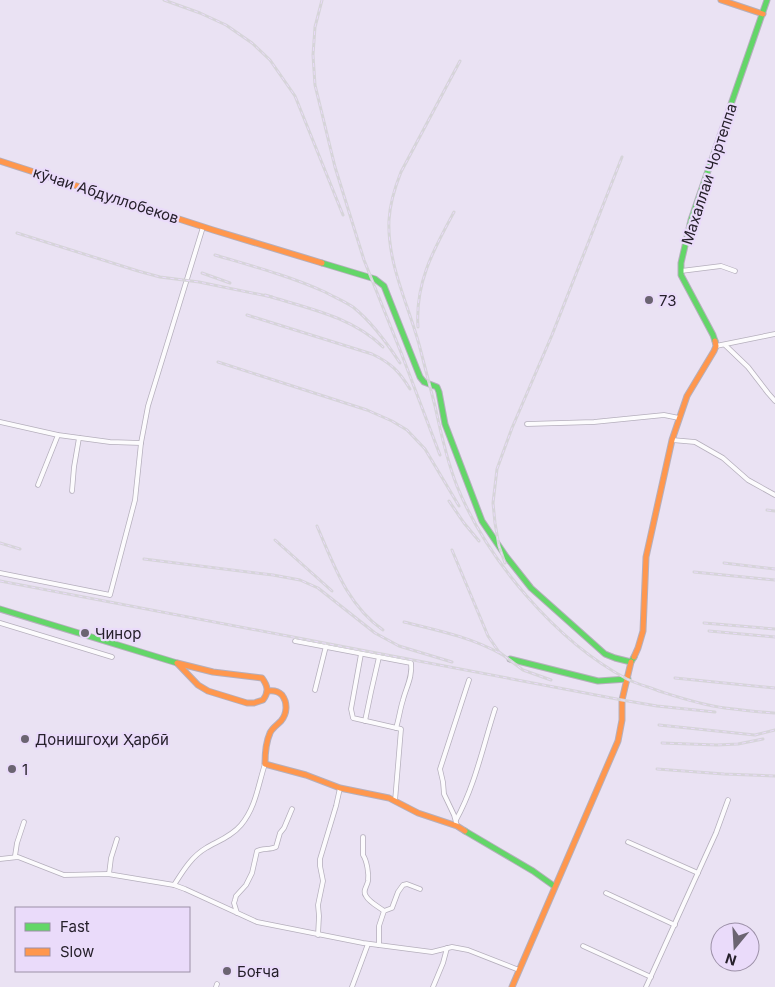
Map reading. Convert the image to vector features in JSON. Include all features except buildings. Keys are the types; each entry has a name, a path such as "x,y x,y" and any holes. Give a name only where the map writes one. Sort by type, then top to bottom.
{"street":[{"path":"720,0 763,14"},
{"name":"Махаллаи Чортеппа","path":"681,271 683,251 691,220 767,0"},
{"name":"кӯчаи Абдуллобеков","path":"0,161 203,227 375,279 379,282 384,286 420,377 424,382 437,387 445,424 482,521 531,588 605,654 631,662"},
{"path":"0,573 110,595 135,500 141,443 148,406 203,227"},
{"path":"512,987 618,741 622,720 622,700 631,662 643,631 646,557 672,440 687,396 716,346 714,335 681,275 681,271 721,266 735,270"},
{"path":"716,346 775,334"},
{"path":"725,345 748,367 775,401"},
{"path":"527,424 594,422 664,415 679,418"},
{"path":"0,422 58,435 110,442 141,443"},
{"path":"38,485 58,435"},
{"path":"72,491 79,438"},
{"path":"672,440 695,442 723,458 748,480 775,495"},
{"path":"0,609 177,663 214,672 262,678 267,684 268,691 263,700 247,703 198,685 177,663"},
{"path":"0,623 112,657"},
{"path":"295,641 411,663 410,677 396,728"},
{"path":"315,690 326,646"},
{"path":"361,654 351,709 352,718 401,729 395,801"},
{"path":"365,721 379,657"},
{"path":"510,659 598,682 628,679"},
{"path":"456,823 444,794 440,769 469,680"},
{"path":"174,885 194,856 233,833 241,826 248,815 255,800 265,764 268,737 272,728 283,718 285,709 282,694 273,689 268,691"},
{"path":"456,823 474,778 495,709"},
{"path":"265,764 306,775 340,788 390,798 418,813 456,823 554,886"},
{"path":"318,935 320,916 318,905 323,881 320,871 320,860 340,788"},
{"path":"646,987 716,833 728,800"},
{"path":"237,913 236,896 246,885 252,873 257,851 276,847 280,833 292,809"},
{"path":"15,856 24,822"},
{"path":"364,837 362,855 366,859 368,880 364,895 384,911"},
{"path":"109,874 111,858 117,839"},
{"path":"628,842 698,873"},
{"path":"0,859 15,856 64,875 109,874 174,885 257,922 368,944 432,952 452,947 468,950 519,970"},
{"path":"384,911 392,908 403,885 407,884 420,889"},
{"path":"606,893 675,925"},
{"path":"379,945 379,926 384,911"},
{"path":"352,987 368,944"},
{"path":"583,946 651,977"},
{"path":"433,987 447,948"}],"railway":[{"path":"164,0 226,25 252,43 270,60 295,96 343,215"},
{"path":"322,0 315,27 313,55 315,85 335,167 364,260 440,455"},
{"path":"460,61 401,172 390,207 389,236 395,269 420,348 447,457 457,486 470,514 486,542 527,596 575,644 601,663 631,681 683,699 716,707 774,713"},
{"path":"505,563 499,546 493,503 497,469 622,157"},
{"path":"418,327 420,295 427,266 454,212"},
{"path":"17,233 160,277 199,282 272,297"},
{"path":"215,255 298,281 350,305 373,326 400,363"},
{"path":"202,273 230,283"},
{"path":"265,295 342,320 370,336 383,347"},
{"path":"247,315 372,354 394,368 410,389"},
{"path":"218,362 367,410 392,421 407,430 425,449 459,506"},
{"path":"449,501 479,541"},
{"path":"767,510 775,511"},
{"path":"317,526 336,569 351,596 360,609 383,630"},
{"path":"275,540 332,591"},
{"path":"0,543 20,549"},
{"path":"452,550 488,636 499,652 523,670 551,680"},
{"path":"144,559 300,580 318,588 375,633 399,646 452,662"},
{"path":"724,563 775,569"},
{"path":"694,572 775,580"},
{"path":"0,581 622,700 715,712"},
{"path":"404,622 466,639 501,654"},
{"path":"704,623 775,629"},
{"path":"709,631 775,637"},
{"path":"675,678 775,688"},
{"path":"659,725 755,735 775,730"},
{"path":"662,743 717,745 738,744 763,739"},
{"path":"657,769 775,776"}],"traffic: fast":[{"path":"715,341 681,275 681,263 691,220 767,0"},
{"path":"322,263 375,279 384,286 420,377 424,382 437,387 445,424 482,521 505,555 531,588 605,654 631,662 634,657"},
{"path":"0,609 177,663"},
{"path":"510,659 598,681 628,679"},
{"path":"465,831 533,871 554,886"}],"traffic: slow":[{"path":"721,0 763,14"},
{"path":"0,161 322,263"},
{"path":"634,657 643,631 646,557 672,440 687,396 714,351 715,341"},
{"path":"512,987 618,741 622,720 622,700 631,662"},
{"path":"177,663 213,672 262,678 267,686 267,692 263,700 247,703 208,691 198,685 177,663"},
{"path":"268,691 276,691 282,695 286,708 285,715 272,730 269,737 265,764 306,775 340,788 389,798 418,813 457,826 465,831"}],"place":[{"name":"73","path":"649,300"},
{"name":"Чинор","path":"85,633"},
{"name":"Донишгоҳи Ҳарбӣ","path":"25,739"},
{"name":"1","path":"12,769"},
{"name":"Боғча","path":"227,971"}]}
